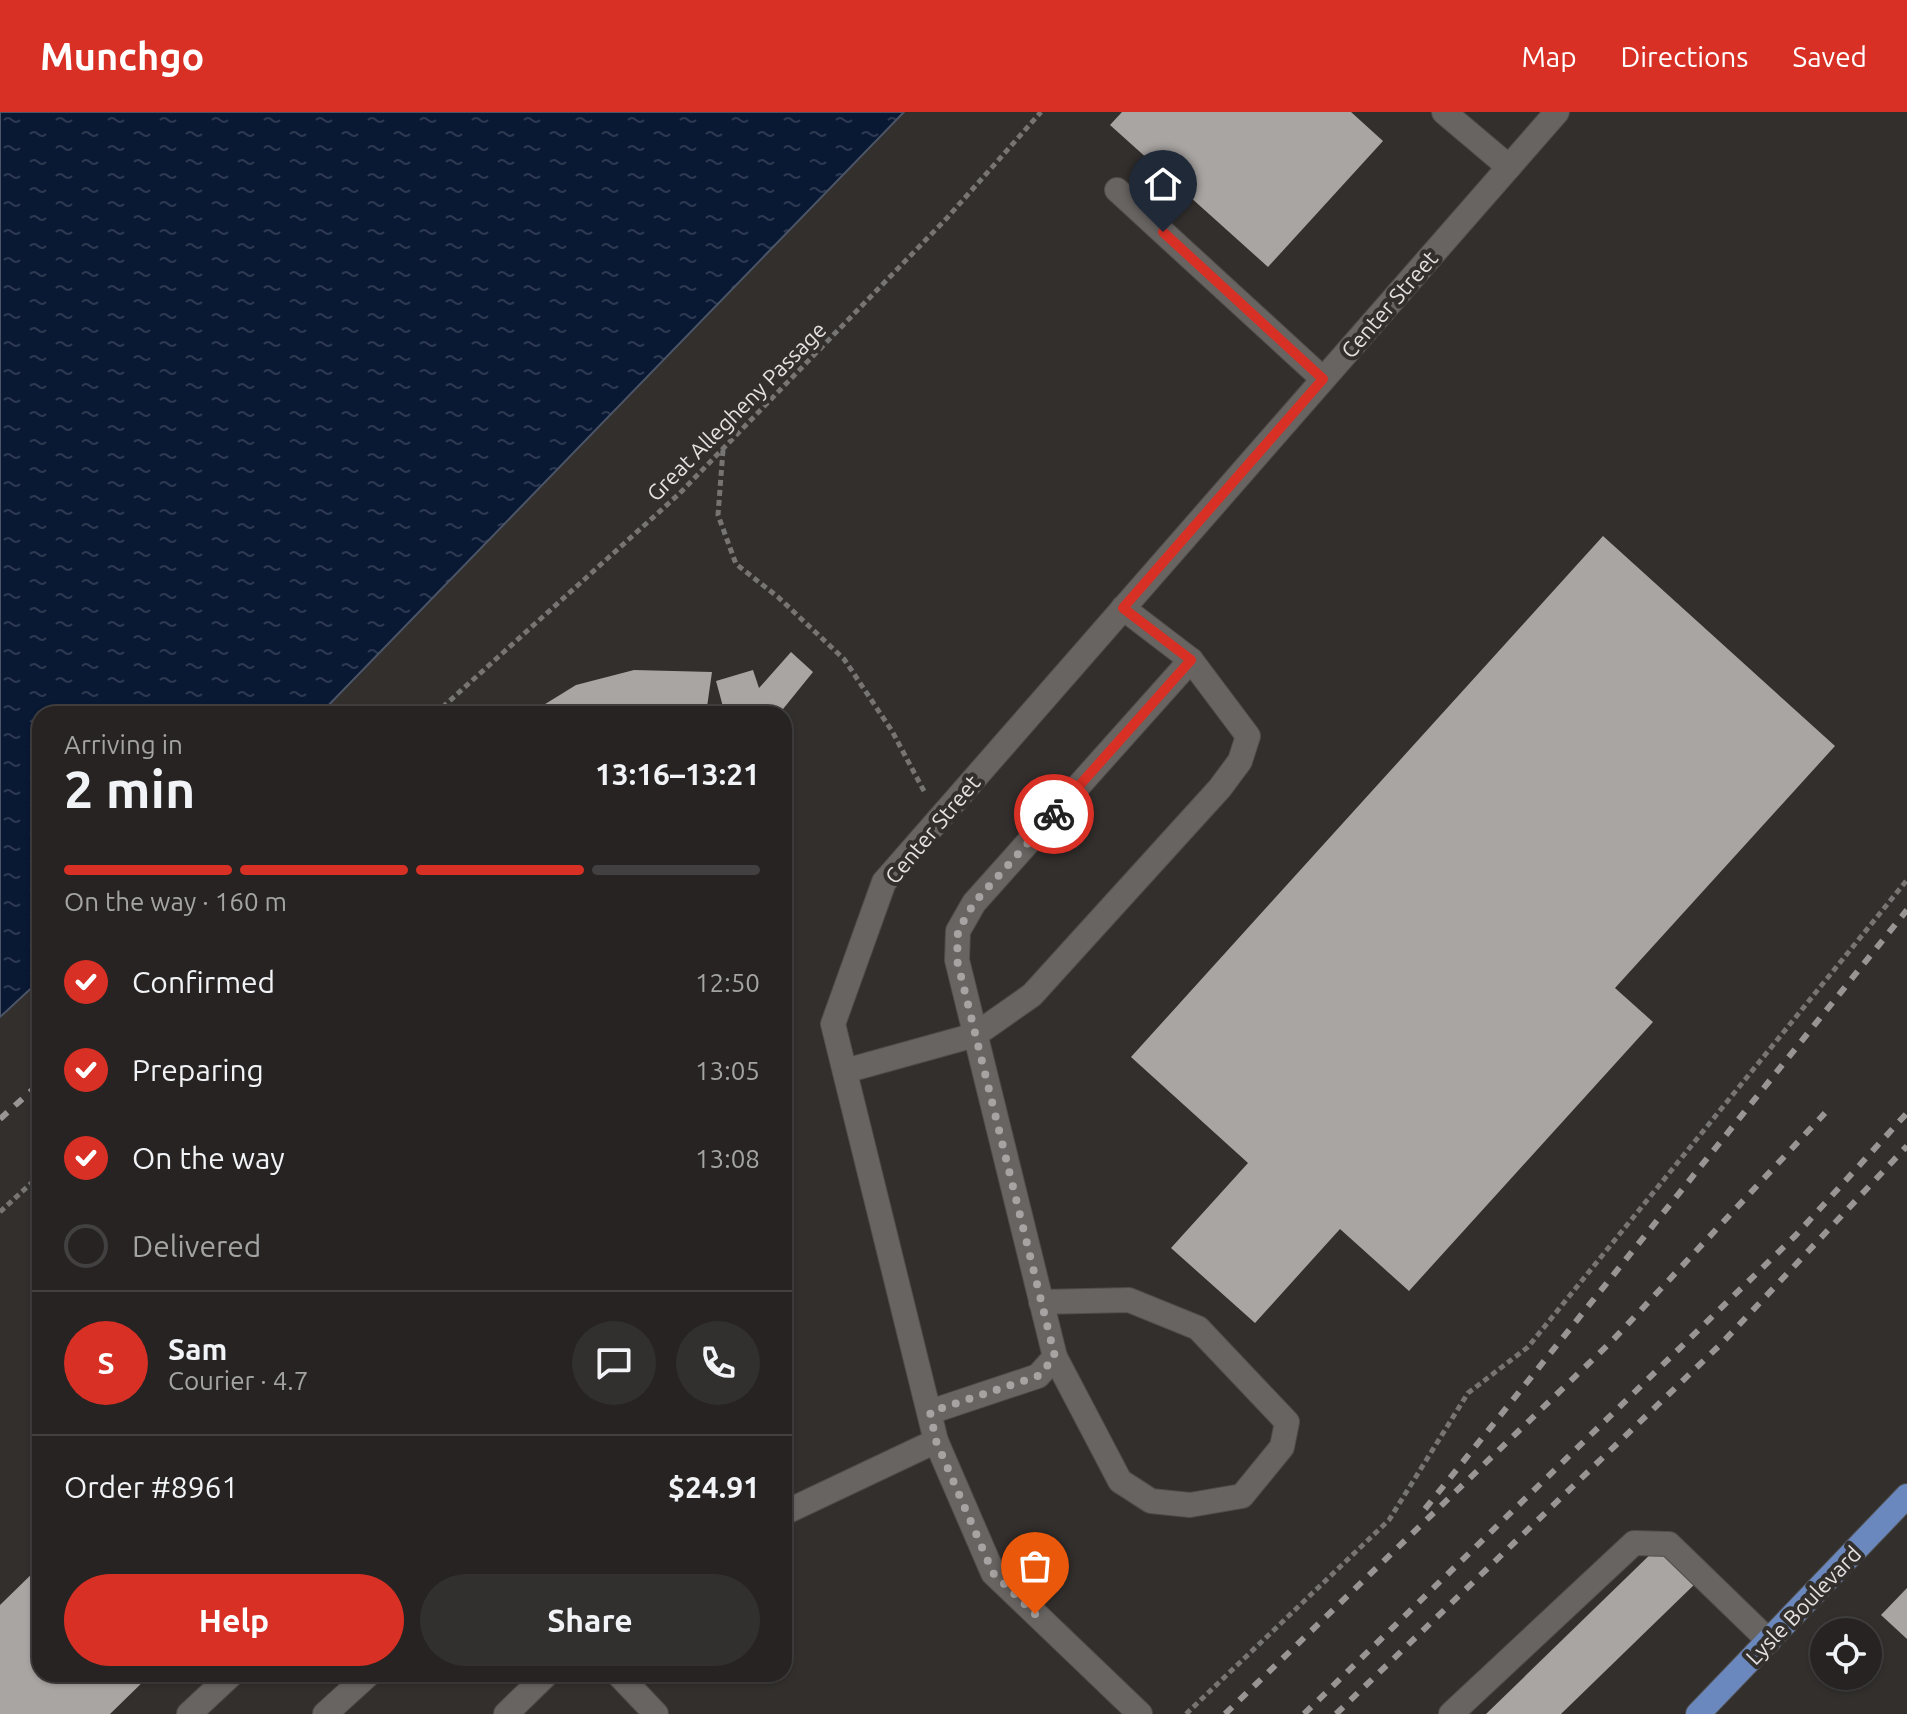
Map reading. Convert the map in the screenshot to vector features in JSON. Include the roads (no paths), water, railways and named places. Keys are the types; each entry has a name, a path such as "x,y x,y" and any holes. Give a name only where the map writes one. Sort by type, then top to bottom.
{"main road":[{"name":"Lysle Boulevard","path":"1698,1714 1907,1496"}],"street":[{"path":"1444,112 1509,167"},
{"name":"Center Street","path":"1140,1714 993,1573 936,1441 833,1024 884,882 1557,112"},
{"path":"1117,190 1323,379"},
{"path":"845,1071 975,1035 1032,995 1240,761 1248,736 1191,660 1123,608"},
{"path":"1041,1302 1129,1300 1198,1328 1287,1422 1282,1447 1242,1496 1190,1505 1151,1501 1120,1481 1055,1357 1041,1302 975,1035 957,960 958,931 974,903 1191,660"},
{"path":"930,1412 1038,1376 1055,1357"},
{"path":"792,1509 936,1441"},
{"path":"1451,1714 1634,1543 1669,1544 1769,1641"},
{"path":"189,1714 223,1682"},
{"path":"325,1714 360,1682"},
{"path":"506,1714 539,1682"},
{"path":"626,1682 656,1714"}],"water":[{"path":"0,112 904,112 328,706 32,706 32,987 0,1017"}],"railway":[{"path":"1425,1509 1907,910"},
{"path":"0,1119 32,1090"},
{"path":"1225,1714 1612,1341 1825,1113"},
{"path":"1304,1714 1796,1235 1907,1113"},
{"path":"1336,1714 1722,1343 1907,1146"}]}
